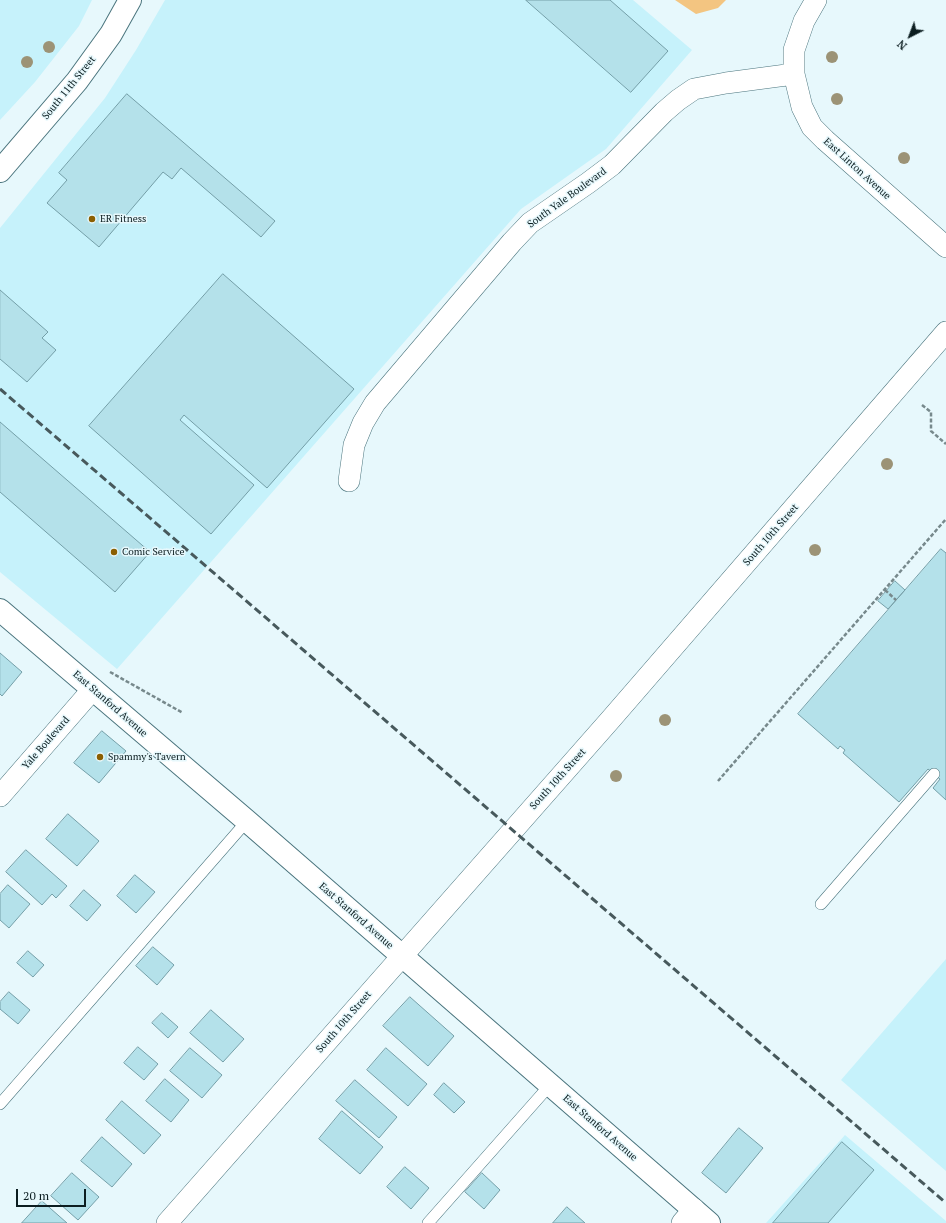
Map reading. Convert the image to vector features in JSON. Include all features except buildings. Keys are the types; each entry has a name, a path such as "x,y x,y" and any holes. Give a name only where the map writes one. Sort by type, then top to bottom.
{"main road":[{"name":"South 11th Street","path":"0,171 77,81 107,40 130,0"},
{"name":"East Stanford Avenue","path":"0,610 247,821 550,1084 695,1218"}],"street":[{"name":"East Linton Avenue","path":"816,0 804,21 794,50 794,74 802,107 812,127 836,151 946,247"},
{"name":"South Yale Boulevard","path":"349,481 354,445 363,423 375,403 512,242 530,223 612,165 664,112 694,89 726,82 794,74"},
{"name":"South 10th Street","path":"167,1223 612,719 946,332"},
{"name":"Yale Boulevard","path":"0,796 93,689"}],"lane":[{"path":"822,904 934,774"},
{"path":"0,1104 247,821"},
{"path":"428,1223 550,1084"}],"path":[{"path":"922,405 931,412 931,431 946,444"},
{"path":"718,781 946,520"},
{"path":"885,590 896,600"},
{"path":"108,671 183,713"}],"shaded area":[{"path":"0,0 92,0 79,26 35,82 0,120"},
{"path":"165,0 633,0 692,50 606,149 521,209 117,669 0,572 0,228 105,98 136,50"},
{"path":"675,0 726,0 718,8 696,14"},
{"path":"946,959 946,1171 841,1080"},
{"path":"845,1135 946,1221 946,1223 766,1223"}],"railway":[{"path":"0,389 946,1203"}],"place":[{"name":"ER Fitness","path":"92,219"},
{"name":"Comic Service","path":"114,552"},
{"name":"Spammy's Tavern","path":"100,757"}]}
